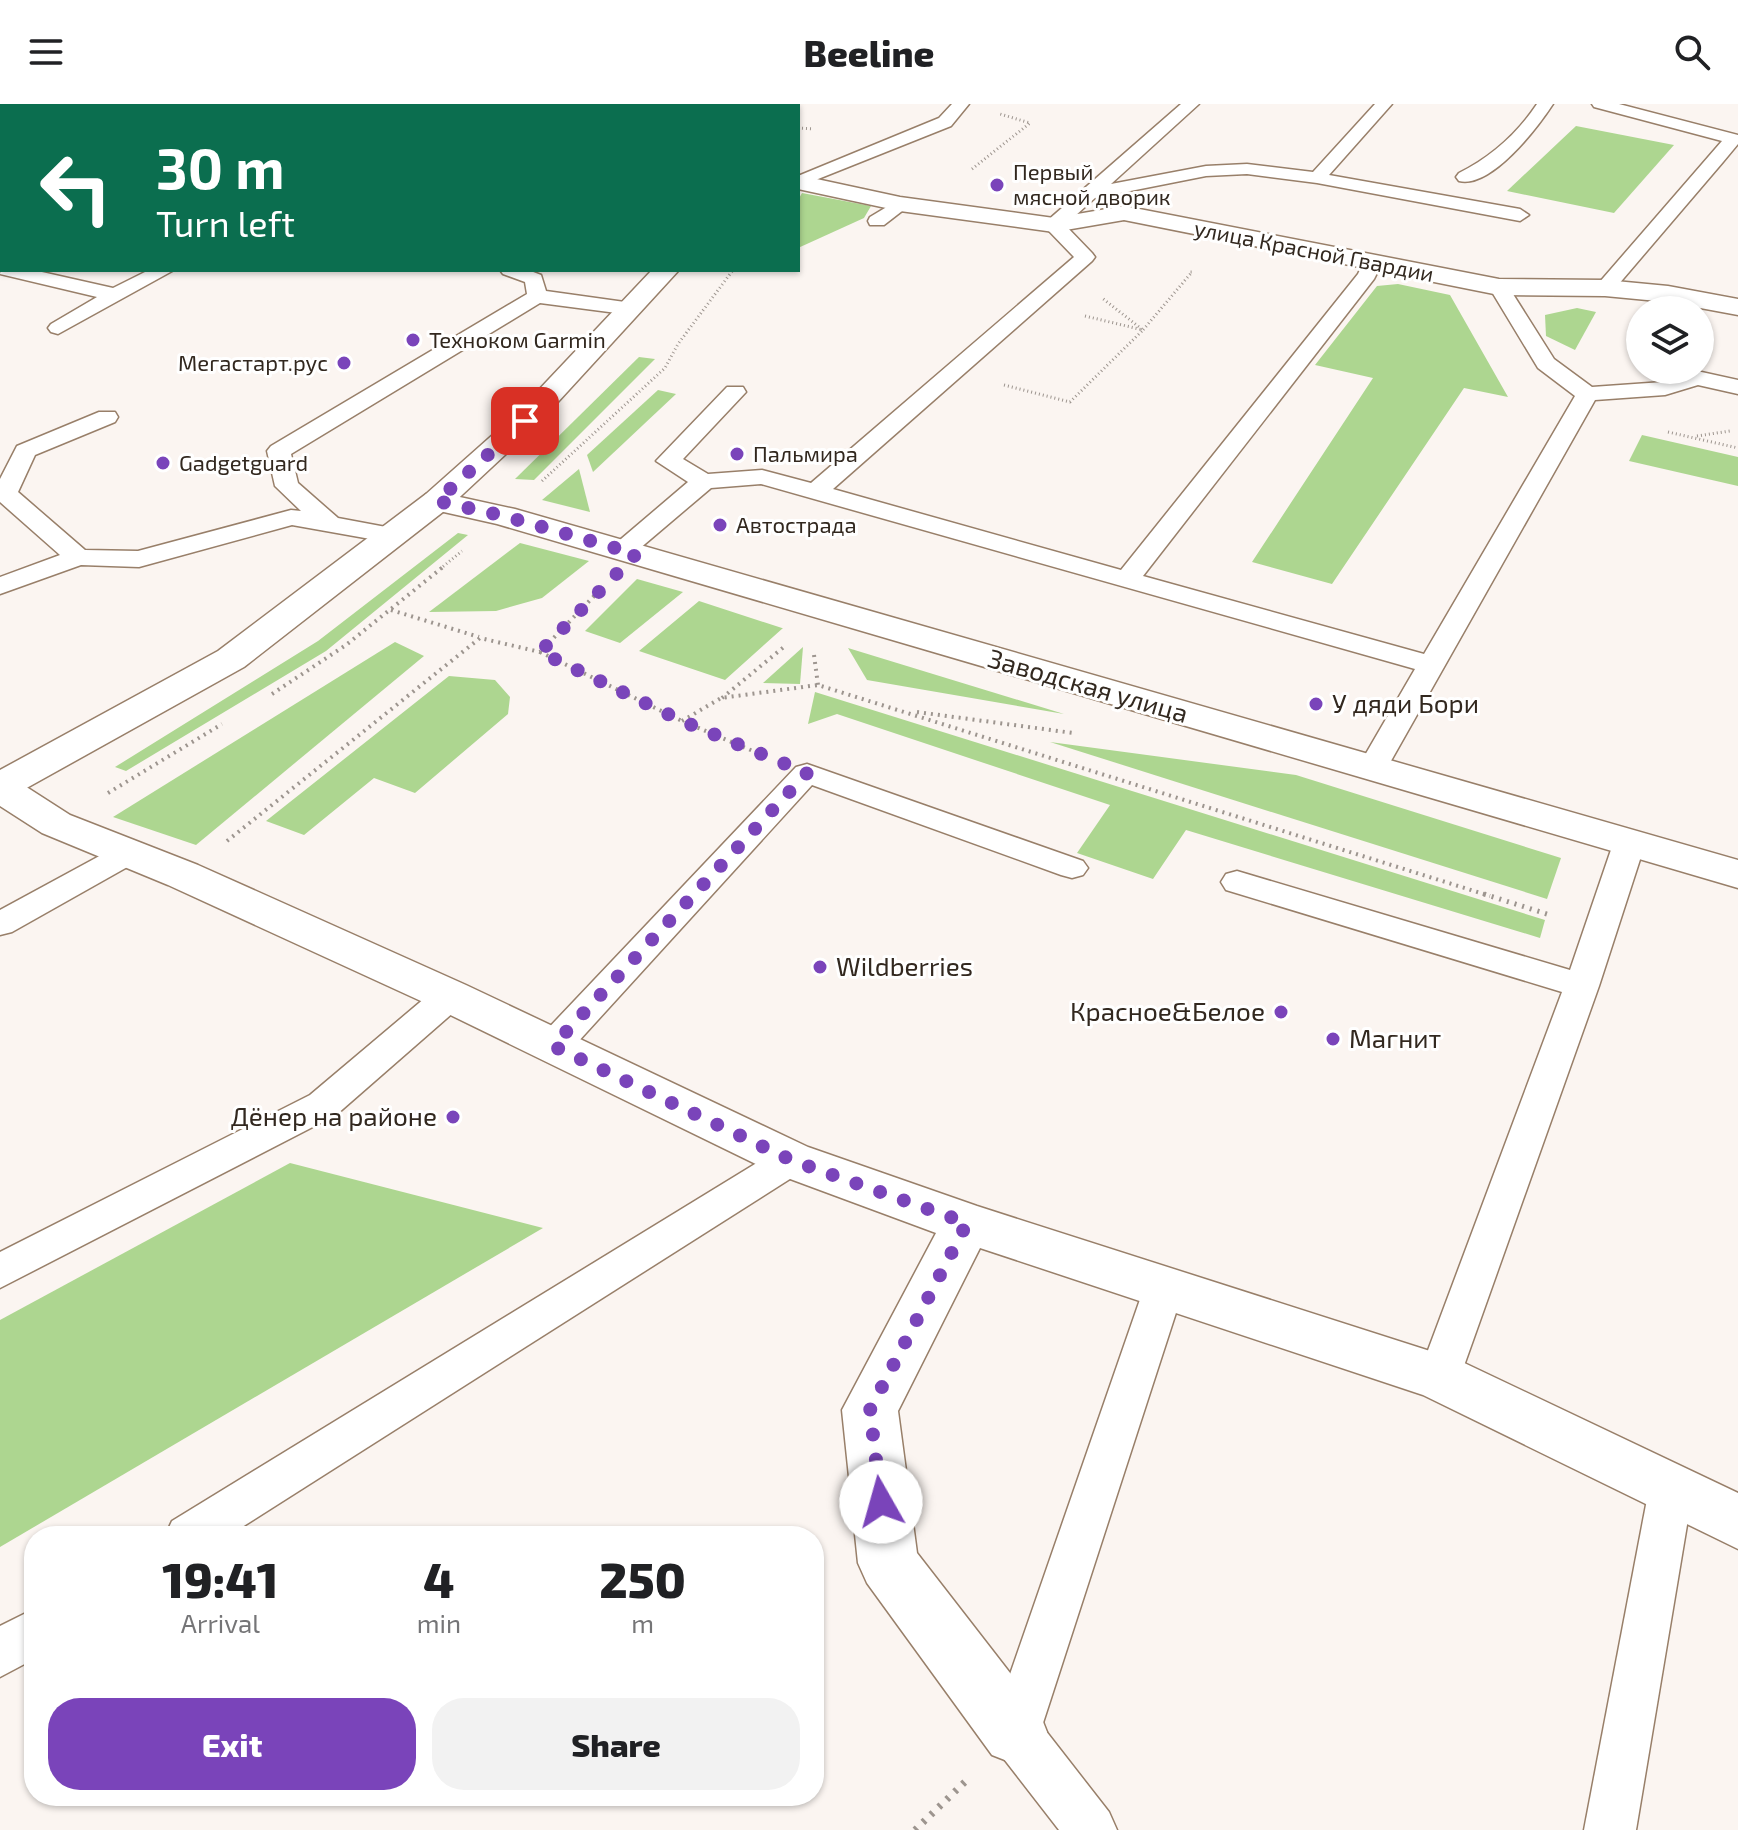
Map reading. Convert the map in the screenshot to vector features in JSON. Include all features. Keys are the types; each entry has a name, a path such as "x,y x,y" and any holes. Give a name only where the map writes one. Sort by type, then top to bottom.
{"street":[{"name":"улица Красной Гвардии","path":"800,182 900,204 1054,225 1124,213 1499,287 1605,288 1668,294 1738,307"},
{"path":"664,272 525,421 437,501 231,659 0,787 56,824 183,875 450,996 791,1160 967,1223 1439,1377 1738,1522"},
{"name":"Заводская улица","path":"437,501 504,516 630,552 1738,874"},
{"path":"967,1223 870,1410 888,1563 1015,1732"}],"lane":[{"path":"800,181 945,122 961,104"},
{"path":"816,492 1085,257 1054,225 1094,193 1191,104"},
{"path":"1353,104 1383,106"},
{"path":"1465,177 1477,172 1528,130 1545,104"},
{"path":"1600,104 1649,124 1733,139 1634,249 1605,288"},
{"path":"1317,178 1383,106"},
{"path":"1094,193 1206,171 1247,169 1317,178 1520,215"},
{"path":"877,221 900,204"},
{"path":"1126,580 1367,275 1373,261"},
{"path":"16,272 115,295"},
{"path":"58,328 160,272"},
{"path":"515,272 534,279 537,296"},
{"path":"1499,287 1546,363 1587,394 1665,388 1697,378 1738,387"},
{"path":"330,524 287,486 279,451 537,296 632,309"},
{"path":"735,392 668,461 704,481 762,477 1431,665"},
{"path":"1372,769 1587,394"},
{"path":"78,557 5,494 25,451 107,417"},
{"path":"630,552 704,481"},
{"path":"0,586 78,557 139,559 291,517 393,535"},
{"path":"553,1046 807,773 1072,868"},
{"path":"1439,1377 1582,986 1629,844"},
{"path":"0,924 127,854"},
{"path":"1237,882 1582,986"},
{"path":"0,1271 323,1105 450,996"},
{"path":"204,1526 791,1160"},
{"path":"1091,1830 1015,1732 1164,1288"},
{"path":"1610,1830 1671,1489"},
{"path":"0,1653 24,1638"}],"path":[{"path":"995,383 1070,402 1143,330 1192,272 1177,269"},
{"path":"504,516 665,368 678,344 732,272"},
{"path":"1065,273 1084,283 1143,330"},
{"path":"1085,316 1143,330"},
{"path":"1738,430 1692,437 1738,448"},
{"path":"540,652 630,552"},
{"path":"391,610 480,638 540,652 682,721 807,773"},
{"path":"183,875 480,638"},
{"path":"682,721 721,698 788,643"},
{"path":"721,698 818,685 1601,931"}],"green space":[{"path":"1576,126 1674,145 1614,213 1507,191"},
{"path":"802,193 871,206 864,218 800,247"},
{"path":"1398,284 1450,295 1508,397 1464,388 1332,584 1252,562 1373,378 1315,365 1377,286"},
{"path":"1577,308 1596,312 1575,350 1546,336 1545,315"},
{"path":"639,357 655,359 534,480 515,479"},
{"path":"658,390 676,394 593,472 587,455"},
{"path":"1642,435 1738,457 1738,486 1629,461"},
{"path":"579,469 590,512 542,500"},
{"path":"458,533 468,535 326,651 126,771 115,767 318,641"},
{"path":"520,543 589,561 542,598 496,611 429,612"},
{"path":"637,579 683,592 620,643 585,631"},
{"path":"699,601 783,628 725,680 639,651"},
{"path":"395,642 424,656 196,845 113,817"},
{"path":"803,647 800,684 763,683"},
{"path":"848,648 1064,714 867,680"},
{"path":"449,676 495,680 510,697 508,714 415,793 374,778 304,835 266,821"},
{"path":"815,692 1545,920 1540,938 1186,830 1153,879 1077,853 1110,805 837,714 808,724"},
{"path":"1050,742 1296,775 1561,858 1547,899"},
{"path":"290,1163 543,1228 36,1526 24,1526 24,1533 0,1547 0,1320"}],"place":[{"name":"Первый мясной дворик","path":"997,185"},
{"name":"Техноком Garmin","path":"413,340"},
{"name":"Мегастарт.рус","path":"344,363"},
{"name":"Пальмира","path":"737,454"},
{"name":"Gadgetguard","path":"163,463"},
{"name":"Автострада","path":"720,525"},
{"name":"У дяди Бори","path":"1316,704"},
{"name":"Wildberries","path":"820,967"},
{"name":"Красное&Белое","path":"1281,1012"},
{"name":"Магнит","path":"1333,1039"},
{"name":"Дёнер на районе","path":"453,1117"}],"route":[{"path":"525,421 437,501 504,516 636,554 540,652 682,721 807,773 553,1046 791,1160 967,1223 870,1410 881,1502"}]}
